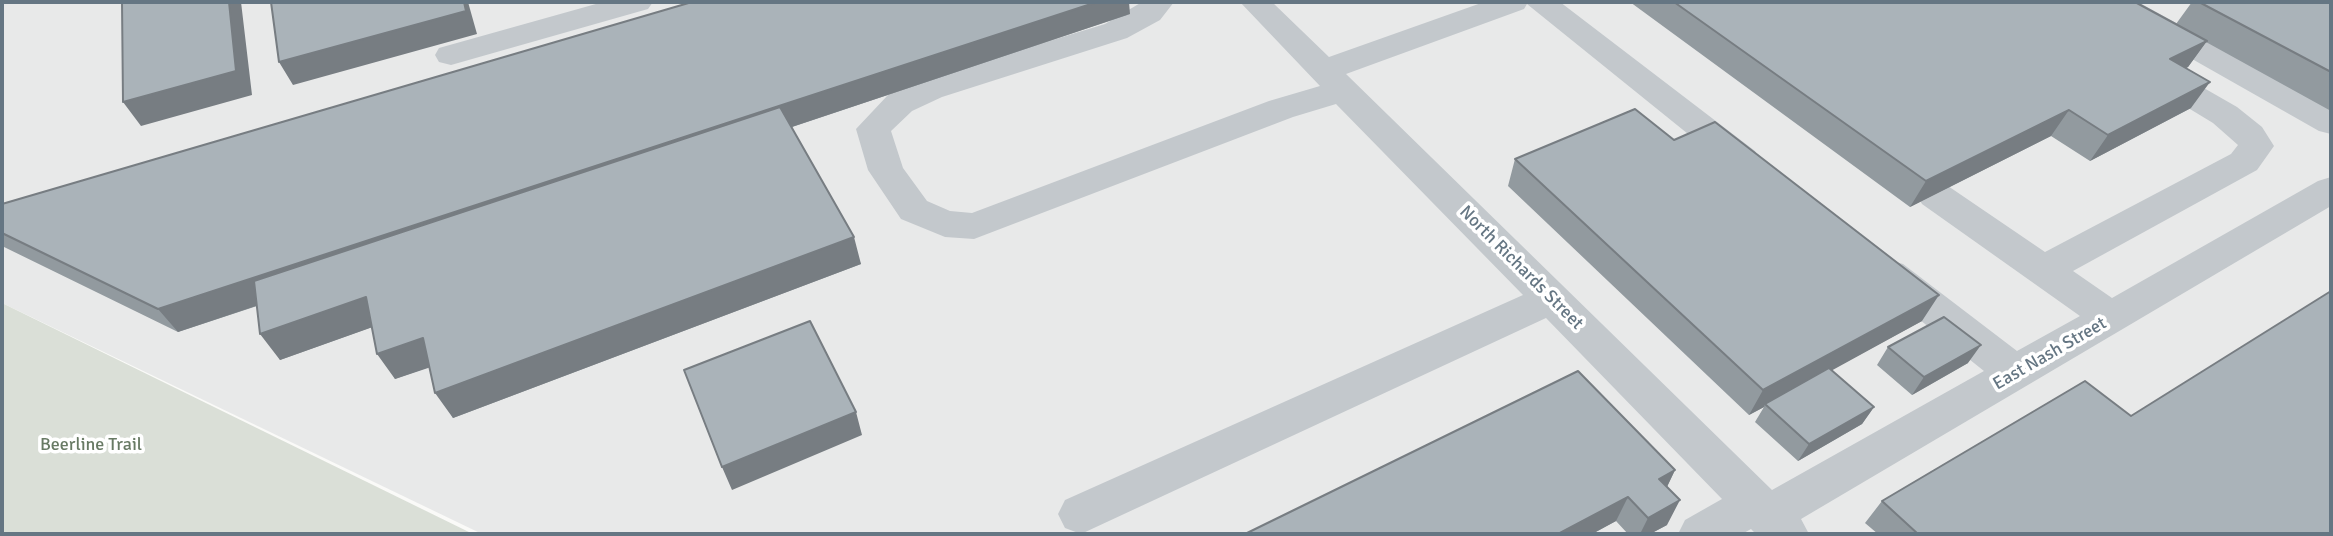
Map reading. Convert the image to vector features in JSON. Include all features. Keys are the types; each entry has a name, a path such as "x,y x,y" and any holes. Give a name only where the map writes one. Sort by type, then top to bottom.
{"street":[{"path":"451,55 637,2"},
{"path":"1158,2 1149,13 1116,31 930,89 900,103 873,128 886,170 914,210 945,224 974,226 1281,109 1334,80 1513,2"},
{"name":"North Richards Street","path":"1255,2 1769,518"},
{"path":"1541,2 1767,179"},
{"path":"2115,2 2331,123"},
{"path":"2044,270 2244,162 2256,146 2250,135 2225,115 2164,79"},
{"name":"East Nash Street","path":"1701,534 1769,518 2331,190"},
{"path":"1935,195 2112,318"},
{"path":"1864,255 2017,374"},
{"path":"1081,514 1551,299"}],"shaded area":[{"path":"2,2 2331,2 2331,534 482,534 2,303"}],"green space":[{"name":"Beerline Trail","path":"2,303 473,534 2,534"}],"building":[{"path":"122,2 229,2 236,71 123,102"},
{"path":"271,2 464,2 466,11 279,62"},
{"path":"692,2 1097,2 158,309 2,233 2,204"},
{"path":"1674,2 2135,2 2207,41 2170,59 2210,82 2108,135 2069,110 1926,181"},
{"path":"2199,2 2331,2 2331,72"},
{"path":"780,107 854,237 435,393 423,338 377,354 366,297 260,334 254,281"},
{"path":"1635,109 1674,140 1715,122 1939,295 1763,390 1515,159"},
{"path":"2331,291 2331,534 1918,534 1882,501 2085,381 2131,416"},
{"path":"1944,317 1981,345 1924,377 1888,347"},
{"path":"810,321 856,412 722,467 684,370"},
{"path":"1829,368 1874,407 1809,444 1765,404"},
{"path":"1578,371 1675,470 1659,479 1680,500 1648,518 1628,497 1558,534 1245,534"}]}
